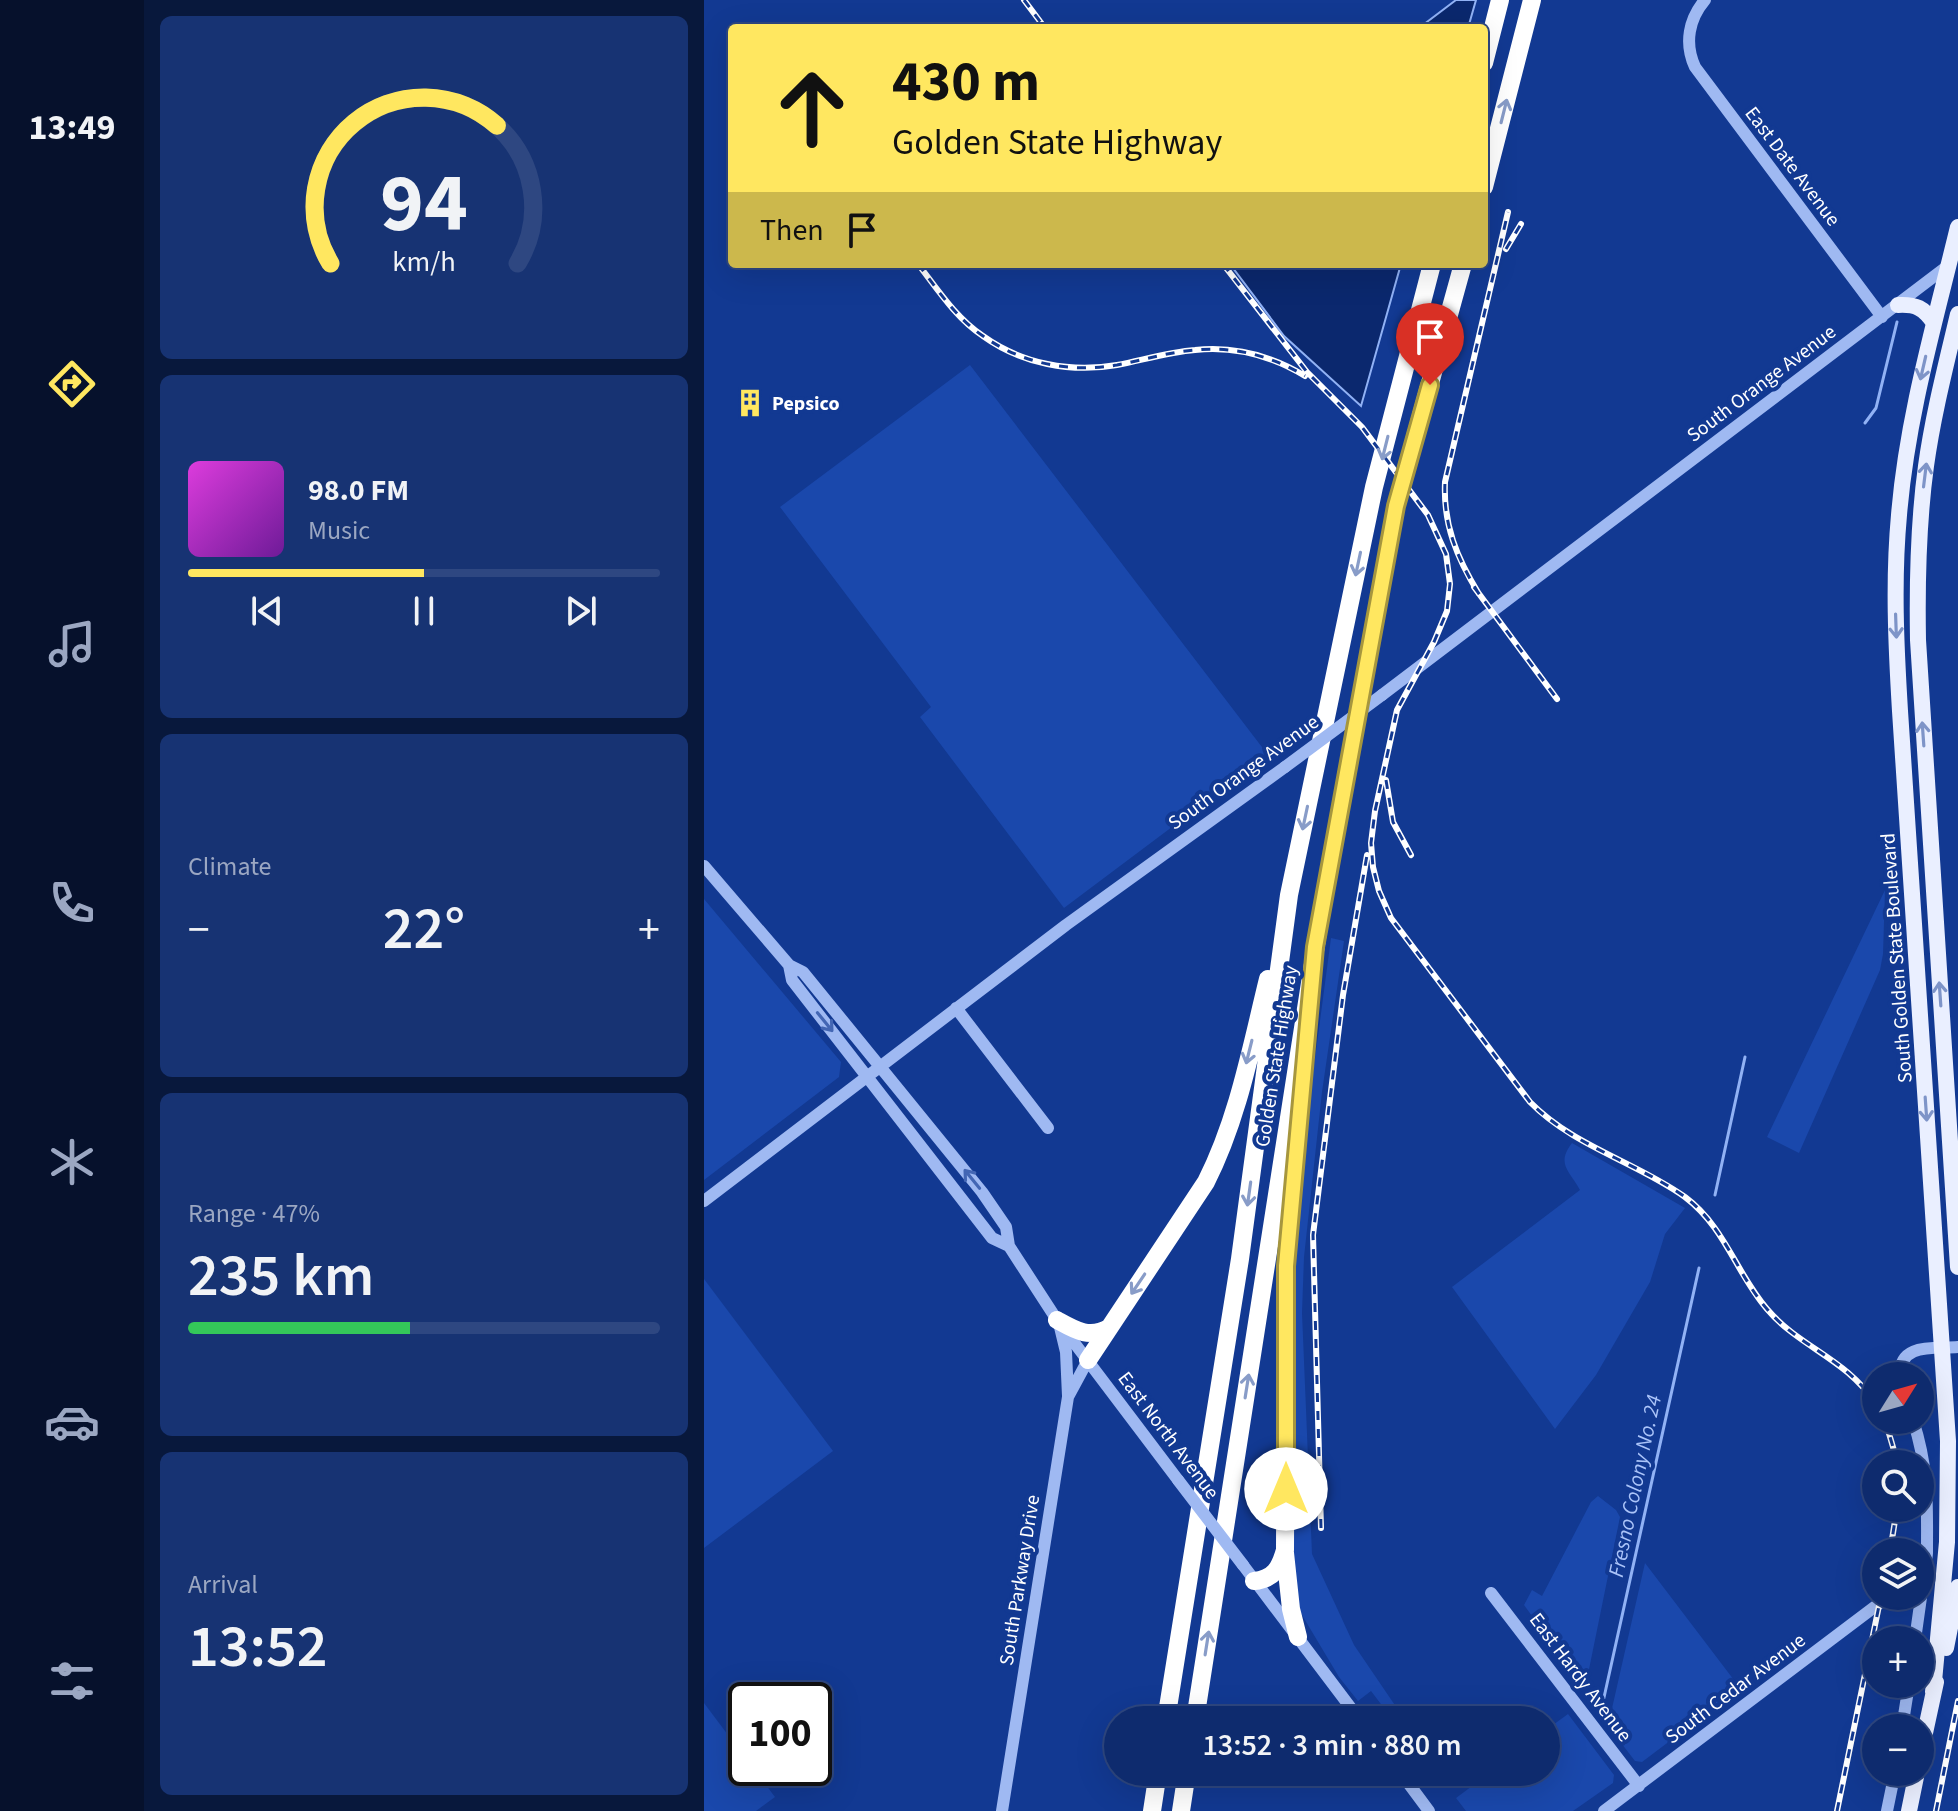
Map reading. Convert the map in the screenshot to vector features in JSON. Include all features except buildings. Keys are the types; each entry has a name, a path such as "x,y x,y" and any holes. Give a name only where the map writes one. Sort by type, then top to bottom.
{"highway":[{"path":"1488,47 1500,0"},
{"path":"1488,171 1532,0"},
{"name":"Golden State Highway","path":"1168,1706 1240,1259 1289,895 1374,487 1431,268"},
{"name":"Golden State Highway","path":"1197,1706 1315,947 1396,506 1462,268"},
{"path":"1088,1360 1206,1182 1225,1141 1289,895"},
{"path":"1298,1637 1291,1609 1285,1550 1286,1266 1315,947"},
{"path":"1057,1320 1083,1333 1100,1333 1109,1328"},
{"path":"1254,1581 1274,1574 1285,1550"},
{"path":"1152,1811 1156,1786"},
{"path":"1181,1811 1185,1786"}],"main road":[{"name":"South Golden State Boulevard","path":"1934,1681 1949,1514 1951,1348 1900,711 1895,603 1906,458 1919,386 1953,262 1958,227"},
{"path":"1898,305 1917,306 1928,313 1934,323"},
{"name":"South Golden State Boulevard","path":"1958,314 1925,469 1917,594 1958,1267"},
{"name":"South Golden State Boulevard","path":"1934,1689 1949,1638 1958,1587"},
{"path":"1909,1811 1914,1786"}],"street":[{"name":"East Date Avenue","path":"1705,0 1695,14 1689,32 1692,60 1699,74 1882,317"},
{"name":"South Orange Avenue","path":"704,1201 956,1008 1382,695 1953,262"},
{"name":"East North Avenue","path":"704,866 789,965 803,972 982,1192 1006,1227 1009,1246 1057,1320 1350,1706"},
{"name":"East North Avenue","path":"789,965 792,980 992,1238 1009,1246"},
{"path":"956,1008 1048,1128"},
{"path":"1057,1320 1066,1352 1068,1397"},
{"path":"1902,1362 1908,1352 1918,1349 1951,1348"},
{"name":"South Parkway Drive","path":"1002,1811 1068,1397 1088,1360"},
{"path":"1917,1434 1926,1470 1926,1538"},
{"name":"East Hardy Avenue","path":"1491,1593 1639,1786"},
{"name":"South Cedar Avenue","path":"1604,1811 1871,1610"},
{"path":"1410,1786 1429,1811"},
{"path":"1887,1811 1892,1786"}],"shaded area":[{"path":"1456,0 1476,0 1469,24 1424,24"},
{"path":"1233,268 1400,268 1361,406 1284,336"},
{"path":"970,365 1268,755 1064,908 920,717 931,707 780,507"},
{"path":"1885,890 1880,970 1799,1153 1767,1137"},
{"path":"704,899 841,1062 839,1077 704,1180"},
{"path":"1331,938 1344,941 1322,1092 1304,1257 1302,1313 1312,1554 1354,1645 1395,1706 1382,1706 1371,1691 1358,1701 1339,1677 1299,1610 1294,1567 1290,1314 1303,1149"},
{"path":"1572,1143 1685,1208 1665,1234 1650,1282 1596,1375 1555,1429 1452,1287 1580,1190 1565,1162"},
{"path":"704,1279 833,1451 704,1548"},
{"path":"1598,1496 1620,1517 1585,1689 1524,1605 1532,1590 1542,1596 1591,1502"},
{"path":"1645,1563 1740,1688 1642,1762 1635,1761 1608,1726"},
{"path":"704,1703 728,1735 728,1786 767,1786 775,1797 756,1811 704,1811"},
{"path":"1568,1714 1614,1775 1613,1783 1573,1811 1466,1811 1456,1798 1472,1786 1560,1786 1560,1720"}],"waterway":[{"name":"Fresno Colony No. 24","path":"1865,423 1876,408 1897,322"},
{"name":"Fresno Colony No. 24","path":"1715,1195 1745,1057"},
{"name":"Fresno Colony No. 24","path":"1601,1711 1699,1268"}],"railway":[{"path":"1024,0 1042,24"},
{"path":"1479,594 1453,541 1446,513 1445,482 1508,212"},
{"path":"1506,249 1521,224"},
{"path":"921,268 973,329 998,346 1030,360 1065,367 1100,367 1210,349 1238,351 1266,358 1305,376"},
{"path":"1226,268 1307,372 1362,427 1428,515 1446,554 1450,584 1447,611 1397,710 1375,811 1371,843 1373,867 1391,918 1530,1102 1565,1130 1685,1197 1710,1222 1767,1309 1794,1334 1862,1386"},
{"path":"1474,587 1557,699"},
{"path":"1386,780 1393,822 1411,855"},
{"path":"1321,1528 1313,1235 1343,995 1367,855"},
{"path":"1889,1434 1894,1450"},
{"path":"1892,1538 1895,1522"},
{"path":"1837,1811 1878,1610"},
{"path":"1936,1811 1958,1701"}],"place":[{"name":"Pepsico","path":"750,403"}],"route":[{"path":"1286,1489 1286,1266 1315,947 1396,506 1430,385"}]}
